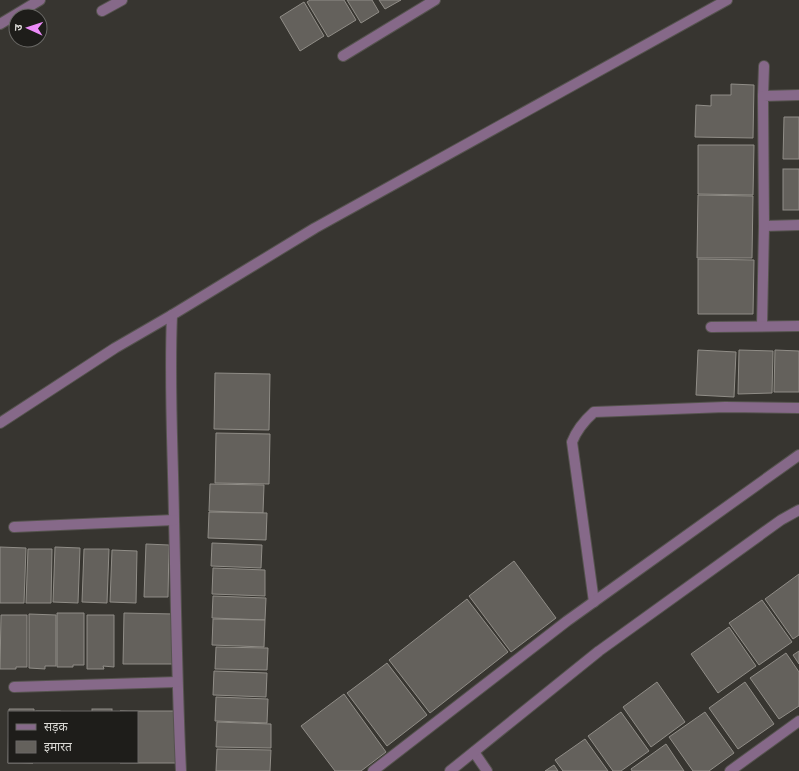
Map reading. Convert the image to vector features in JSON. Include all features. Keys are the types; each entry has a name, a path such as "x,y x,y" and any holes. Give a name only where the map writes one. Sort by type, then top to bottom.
{"street":[{"path":"0,24 40,0"},
{"path":"102,11 122,0"},
{"path":"343,56 435,0"},
{"path":"0,423 115,348 315,228 727,0"},
{"path":"762,326 764,226 764,66"},
{"path":"763,96 799,95"},
{"path":"764,226 799,225"},
{"path":"172,315 170,372 180,771"},
{"path":"711,327 799,326"},
{"path":"594,602 572,442 582,422 594,412 725,407 799,408"},
{"path":"373,771 567,621 799,455"},
{"path":"450,771 599,651 780,520 799,510"},
{"path":"14,526 174,520"},
{"path":"14,687 177,682"},
{"path":"730,771 799,721"},
{"path":"474,752 487,771"}],"building":[{"path":"310,0 344,0 356,20 328,37 307,2"},
{"path":"347,0 372,0 379,12 361,23"},
{"path":"379,0 401,0 385,9"},
{"path":"304,2 324,36 300,51 280,17"},
{"path":"731,84 754,85 753,138 695,137 696,105 711,106 711,95 731,95"},
{"path":"784,117 799,117 799,159 783,159"},
{"path":"698,145 754,145 753,195 698,194"},
{"path":"783,169 799,169 799,210 783,210"},
{"path":"698,195 753,196 752,258 697,258"},
{"path":"698,259 754,260 753,314 698,314"},
{"path":"698,350 736,352 734,397 696,395"},
{"path":"739,350 773,351 772,393 738,394"},
{"path":"775,350 799,351 799,392 774,392"},
{"path":"215,373 270,374 269,430 214,429"},
{"path":"216,433 270,434 269,484 215,483"},
{"path":"210,484 264,485 263,513 209,511"},
{"path":"209,512 267,513 266,540 208,538"},
{"path":"212,543 262,545 261,568 211,566"},
{"path":"146,544 169,545 168,597 144,597"},
{"path":"0,547 26,548 24,603 0,603"},
{"path":"55,547 80,548 78,603 53,602"},
{"path":"28,549 52,549 51,603 26,603"},
{"path":"84,549 109,549 107,603 82,602"},
{"path":"112,550 137,551 136,603 110,602"},
{"path":"514,561 556,618 511,652 469,596"},
{"path":"213,568 265,570 265,596 212,594"},
{"path":"799,574 799,635 793,639 765,599"},
{"path":"213,596 266,598 265,620 212,618"},
{"path":"467,599 508,652 430,713 389,660"},
{"path":"762,600 792,642 759,665 729,623"},
{"path":"57,613 84,613 84,665 57,667"},
{"path":"124,613 174,614 173,664 123,664"},
{"path":"29,614 56,615 56,666 45,666 45,669 29,668"},
{"path":"1,615 27,615 27,667 0,669"},
{"path":"87,615 114,615 114,667 103,666 104,669 87,669"},
{"path":"213,619 265,620 264,647 212,645"},
{"path":"729,627 756,666 718,693 691,654"},
{"path":"216,647 268,648 267,670 215,669"},
{"path":"799,651 799,664 793,655"},
{"path":"786,653 799,672 799,706 779,719 750,678"},
{"path":"387,663 427,715 387,746 347,693"},
{"path":"214,671 267,673 266,697 213,695"},
{"path":"657,682 685,722 651,747 623,707"},
{"path":"745,682 774,724 738,749 709,708"},
{"path":"344,694 386,752 361,771 335,771 301,726"},
{"path":"216,697 268,699 267,723 215,721"},
{"path":"9,709 34,709 34,711 9,711"},
{"path":"92,709 112,709 112,711 92,711"},
{"path":"138,711 176,711 176,763 138,763"},
{"path":"621,712 649,751 621,771 613,771 588,736"},
{"path":"705,712 734,753 709,771 693,771 669,737"},
{"path":"217,722 271,724 271,748 216,747"},
{"path":"585,739 608,771 563,771 555,760"},
{"path":"666,744 684,771 632,771 631,769"},
{"path":"217,749 271,750 270,771 216,771"},
{"path":"554,765 558,771 545,771"}]}
